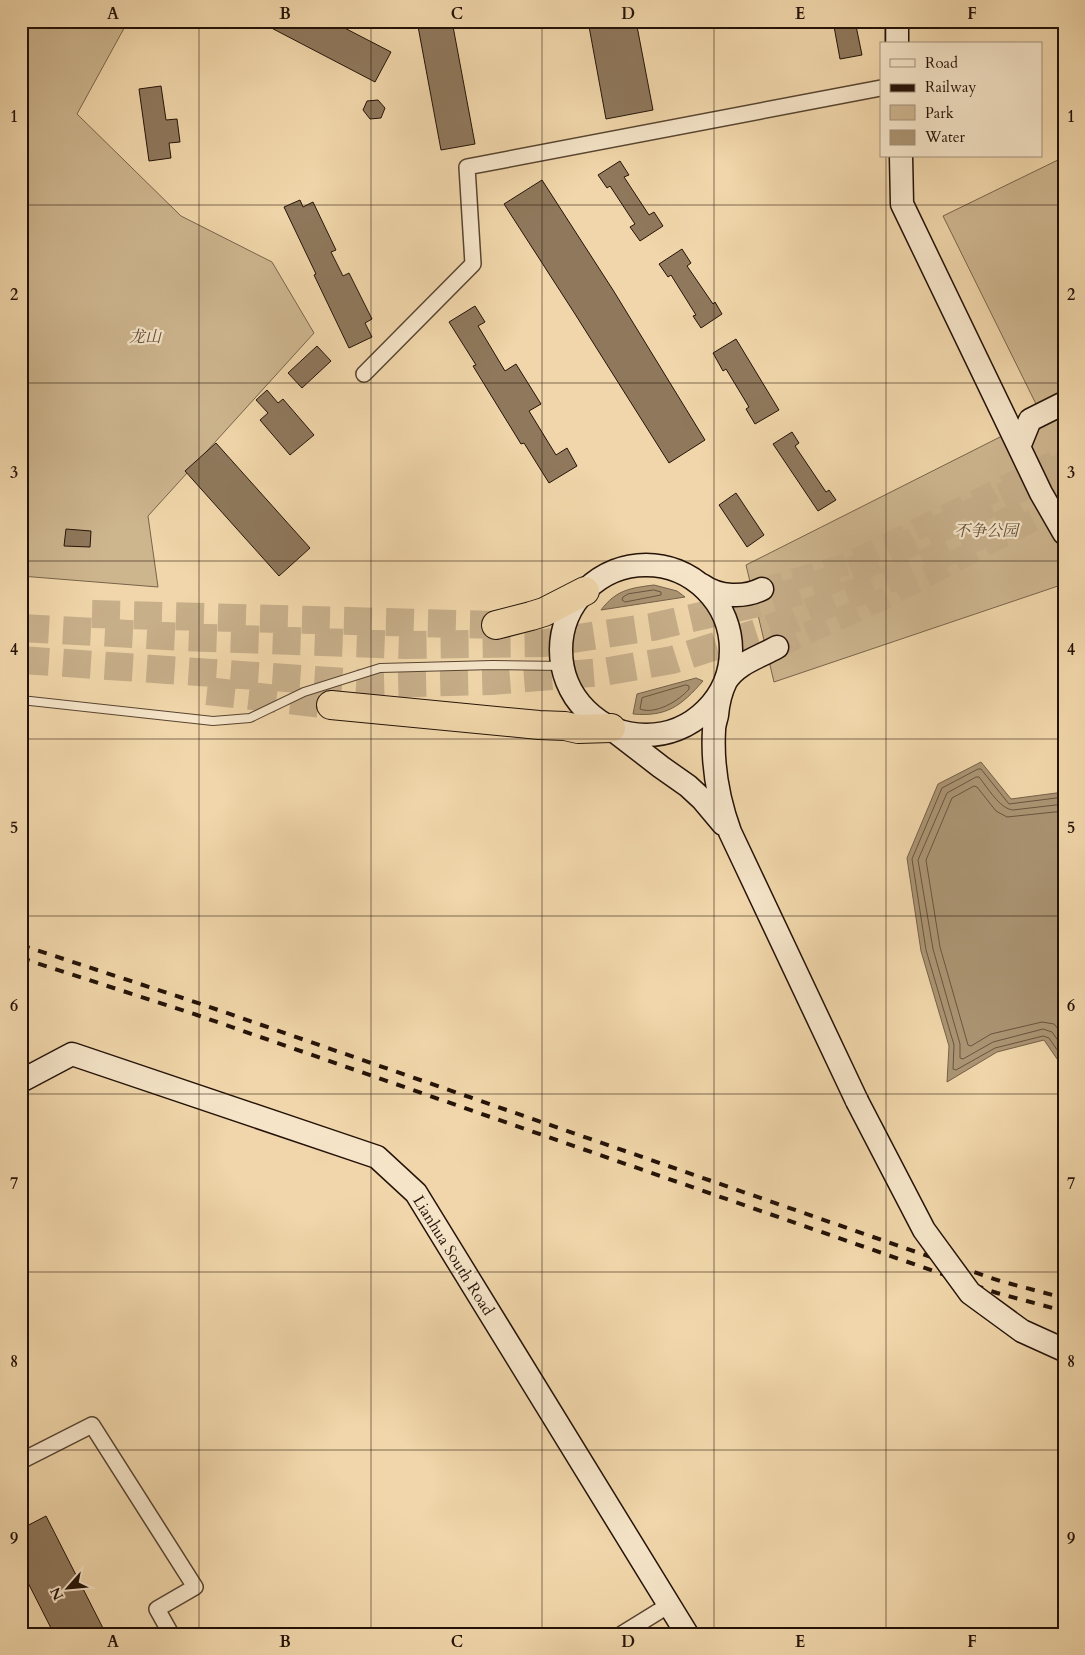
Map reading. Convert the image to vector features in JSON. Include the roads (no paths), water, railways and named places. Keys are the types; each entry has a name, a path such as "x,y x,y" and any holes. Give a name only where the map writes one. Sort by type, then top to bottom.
{"highway":[{"path":"496,625 531,616 557,606 585,591"},
{"path":"331,705 565,726 578,729 611,728"}],"street":[{"path":"896,21 897,42"},
{"path":"364,374 472,264 467,167 880,88"},
{"path":"901,158 902,204 1041,493 1064,533"},
{"path":"1019,447 1030,420 1064,403"},
{"path":"730,832 702,799 688,786 611,728 589,714 574,696 567,682 561,660 561,643 569,614 577,600 603,577 619,569 650,565 663,567 680,572 710,590 740,595 762,589"},
{"path":"701,584 719,606 729,632 732,653 726,681 717,705 714,729 714,768 723,814 857,1101 924,1230 970,1293 1022,1331 1064,1350"},
{"path":"611,728 625,734 656,736 669,733 696,720 708,710 717,699 726,681 738,669 777,647"},
{"name":"Lianhua South Road","path":"21,1081 72,1054 377,1156 416,1193 687,1634"},
{"path":"21,1461 92,1425 195,1587 157,1609 171,1634"},
{"path":"622,1634 669,1605"}],"lane":[{"path":"21,700 213,721 250,718 304,692 380,668 493,665 563,666"}],"water":[{"path":"654,585 677,591 685,597 601,610 612,598 624,591"},
{"path":"696,678 703,681 688,697 672,708 655,714 633,714 637,694"},
{"path":"981,762 1011,799 1064,792 1064,1069 1044,1040 997,1052 947,1082 949,1046 921,951 907,858 938,784"}],"tunnel":[{"path":"762,589 847,564 1064,457"},
{"path":"21,628 185,637 405,645 545,643 652,627 767,601 826,582 877,560 1064,466"},
{"path":"21,660 375,684 492,681 603,672 672,660 769,629 917,567 1064,493"},
{"path":"777,647 885,598 1064,504"},
{"path":"92,614 496,625"},
{"path":"207,691 331,705"}],"railway":[{"path":"21,945 201,1004 1000,1281 1064,1298"},
{"path":"21,958 197,1015 997,1293 1064,1311"}],"park label":[{"name":"龙山","path":"145,336"},
{"name":"不争公园","path":"986,530"}]}
